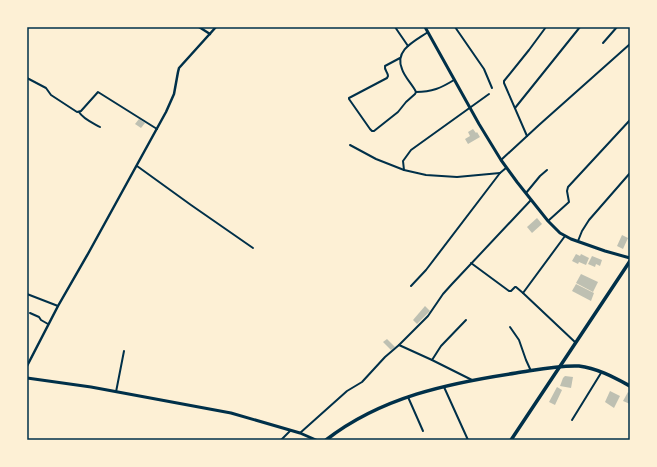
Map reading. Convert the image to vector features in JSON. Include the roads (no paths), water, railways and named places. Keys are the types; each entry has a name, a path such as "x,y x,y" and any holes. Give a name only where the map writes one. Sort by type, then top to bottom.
{"main road":[{"path":"425,27 471,107 479,124 506,168 548,221 560,233 578,242 630,258"},
{"path":"511,440 630,261"},
{"path":"326,440 351,423 408,396 443,386 472,380 559,367 581,366 630,386"},
{"path":"27,378 116,392 231,413 300,433 316,440"}],"street":[{"path":"199,27 210,34"},
{"path":"27,366 48,324 87,257 157,129 174,94 180,68 216,27"},
{"path":"395,27 408,46"},
{"path":"456,27 484,69 492,88"},
{"path":"527,136 504,81 546,27"},
{"path":"515,108 580,27"},
{"path":"603,43 617,27"},
{"path":"416,92 401,68 400,58 402,52 408,46 428,32"},
{"path":"501,160 630,44"},
{"path":"400,58 385,66 384,69 388,74 387,78 349,98 349,101 372,130 398,112 416,92 436,90 455,80"},
{"path":"27,78 46,88 52,96 79,112 83,117 100,128"},
{"path":"79,112 98,92 157,129"},
{"path":"404,170 403,161 411,150 489,94"},
{"path":"548,221 569,202 567,191 568,187 630,120"},
{"path":"350,145 376,159 404,170 426,175 457,177 500,173"},
{"path":"137,166 190,205 253,248"},
{"path":"411,286 426,270 500,173 506,168"},
{"path":"526,193 547,170"},
{"path":"578,242 582,231 589,220 630,173"},
{"path":"300,433 347,391 362,382 385,357 428,316 443,294 531,200"},
{"path":"523,293 565,236"},
{"path":"471,263 509,291 516,287 576,343"},
{"path":"27,294 58,306"},
{"path":"30,313 39,317 48,324"},
{"path":"432,360 441,346 466,320"},
{"path":"510,328 519,340 531,371"},
{"path":"399,345 472,380"},
{"path":"116,392 124,351"},
{"path":"572,420 601,373"},
{"path":"443,386 468,440"},
{"path":"408,396 422,431"},
{"path":"281,440 290,431"}]}
